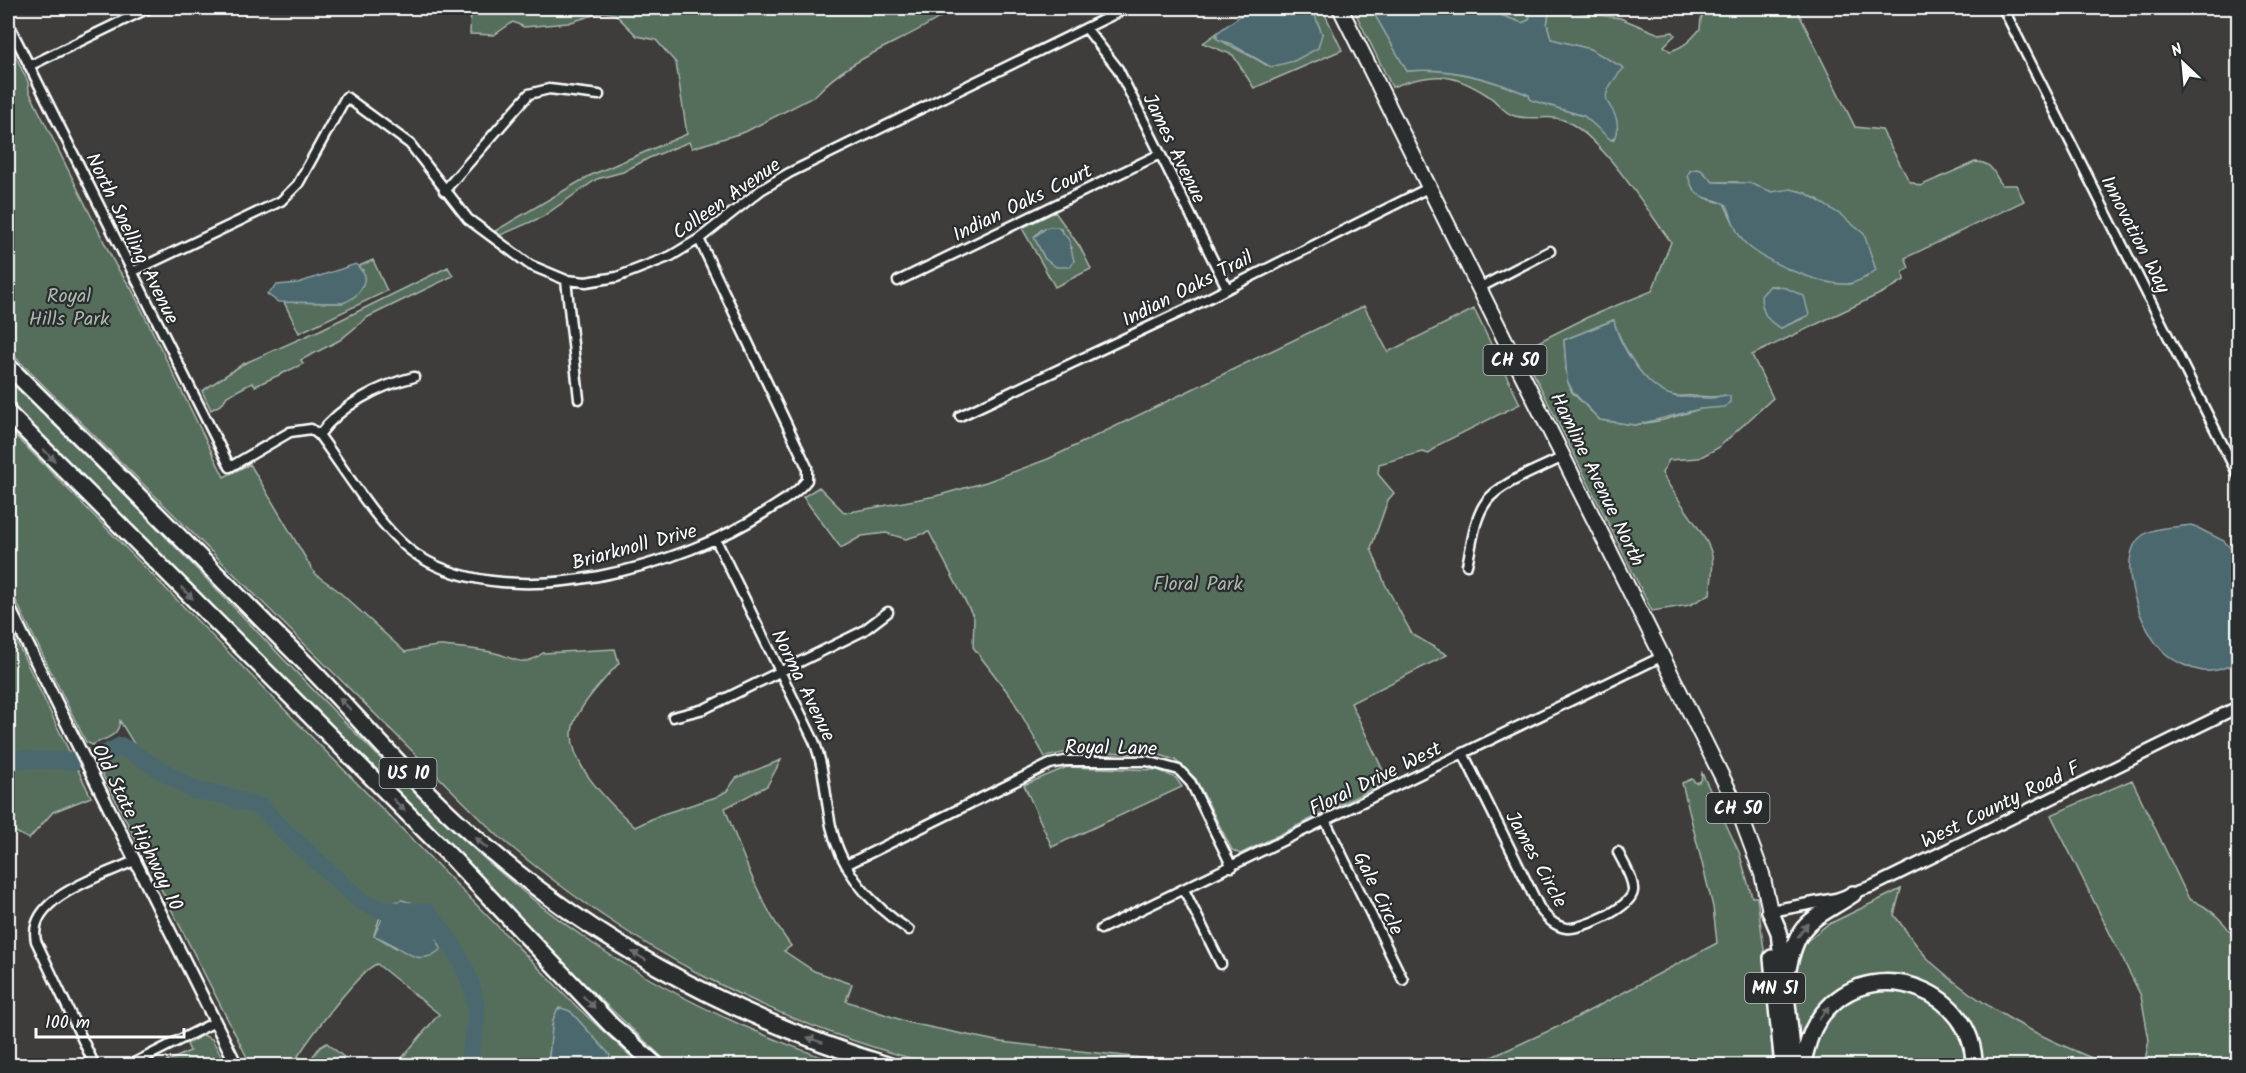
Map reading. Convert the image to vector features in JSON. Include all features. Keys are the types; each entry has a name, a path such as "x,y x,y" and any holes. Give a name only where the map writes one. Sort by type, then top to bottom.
{"highway":[{"name":"US 10","path":"8,366 355,714 430,795 527,880 621,945 695,987 772,1023 890,1065"},
{"name":"US 10","path":"8,414 453,859 611,1025 657,1065"},
{"path":"1785,984 1792,949 1800,930 1812,918 1853,894"},
{"name":"Hamline Avenue North","path":"1770,911 1779,932 1794,1065"},
{"name":"Hamline Avenue North","path":"1770,911 1769,934 1783,1065"},
{"path":"1802,1065 1810,1034 1829,1006 1861,987 1899,982 1917,986 1950,1006 1970,1038 1974,1065"}],"main road":[{"name":"Hamline Avenue North","path":"1340,8 1746,828 1767,890 1770,911"}],"street":[{"path":"29,66 149,8"},
{"name":"Colleen Avenue","path":"132,272 281,201 298,184 346,97 410,144 444,191 468,219 539,270 566,280 586,282 617,277 671,256 699,239 761,190 789,173 1127,8"},
{"name":"Innovation Way","path":"2003,8 2238,475"},
{"name":"North Snelling Avenue","path":"8,23 230,467 290,432 311,429 319,435"},
{"name":"James Avenue","path":"1086,28 1118,69 1227,288"},
{"path":"444,191 529,94 549,89 599,95"},
{"name":"Indian Oaks Court","path":"898,280 1160,154"},
{"name":"Indian Oaks Trail","path":"960,416 1227,288 1428,188"},
{"name":"Briarknoll Drive","path":"319,435 389,529 405,546 419,557 456,574 497,581 545,584 569,581 596,577 716,540 795,492 807,480 809,473 699,239"},
{"path":"1479,288 1550,251"},
{"path":"566,280 579,399"},
{"path":"319,435 337,414 391,383 414,377"},
{"path":"1467,565 1480,512 1492,495 1563,457"},
{"name":"Norma Avenue","path":"716,540 820,755 831,826 846,865 865,895 879,909 909,930"},
{"name":"Old State Highway 10","path":"8,605 237,1065"},
{"path":"673,717 704,709 863,631 888,612"},
{"name":"Floral Drive West","path":"1101,929 1663,657"},
{"name":"West County Road F","path":"1770,911 1853,894 2238,706"},
{"name":"James Circle","path":"1463,753 1540,909 1553,923 1564,928 1580,927 1627,902 1633,891 1632,881 1618,852"},
{"name":"Royal Lane","path":"846,865 1050,764 1065,761 1147,761 1169,765 1185,775 1232,867"},
{"name":"Gale Circle","path":"1325,820 1403,980"},
{"path":"95,1065 36,941 34,928 41,911 54,899 134,861"},
{"path":"1184,890 1221,964"},
{"path":"128,1065 215,1022"}],"green space":[{"path":"471,8 950,8 951,10 917,31 862,59 829,82 815,96 745,132 692,148 689,142 649,158 623,172 597,179 542,217 501,235 495,231 589,176 687,134 676,63 656,40 637,36 615,14 603,12 568,23 524,27 513,22 494,35 470,34"},
{"path":"1312,8 1322,8 1342,50 1254,88 1233,55 1203,43 1217,33 1216,37 1221,41 1266,65 1322,34"},
{"path":"1353,8 1371,8 1407,71 1454,73 1499,84 1529,95 1531,100 1584,116 1613,140 1617,132 1617,125 1606,100 1606,94 1611,82 1623,68 1590,49 1551,39 1547,24 1550,8 1620,18 1659,34 1673,32 1675,35 1664,46 1670,51 1693,37 1700,29 1703,15 1710,8 1796,8 1855,127 1882,130 1909,181 1920,186 1975,162 1981,162 1992,169 2002,185 2016,185 2024,201 1905,258 1909,268 1903,272 1904,280 1888,290 1752,355 1773,398 1718,448 1699,458 1669,460 1662,473 1698,527 1709,548 1713,565 1710,594 1690,605 1652,611 1522,350 1588,317 1652,291 1671,242 1609,158 1594,142 1566,121 1512,115 1474,87 1451,78 1429,77 1392,87","holes":["1700,170 1713,182 1737,182 1772,192 1799,191 1819,200 1867,277 1850,284 1836,283 1788,269 1736,228 1724,203 1706,198 1697,192 1688,175 1690,171","1770,286 1778,286 1802,319 1781,328","1613,320 1621,341 1634,364 1660,390 1676,396 1725,395 1700,409 1663,420 1635,425 1600,420 1572,392 1567,380 1564,340"]},
{"path":"1482,8 1532,8 1529,20 1522,23"},
{"name":"Royal Hills Park","path":"8,41 28,82 29,91 116,266 131,288 224,477 250,464 315,574 336,589 405,652 443,646 489,652 524,661 543,653 615,649 619,663 585,703 576,718 572,733 574,748 589,778 635,827 660,815 716,797 727,791 736,778 781,760 767,786 725,808 761,897 791,946 784,951 814,971 852,984 846,1001 910,1023 1001,1042 1205,1065 940,1066 878,1049 760,1004 705,977 598,912 497,835 8,350"},
{"path":"1055,212 1080,247 1091,269 1055,287 1022,228","holes":["1042,229 1061,229 1072,248 1045,259 1034,237"]},
{"path":"373,260 387,291 299,333 284,302 343,303 363,270 359,266"},
{"path":"448,267 453,276 368,317 340,340 301,360 303,364 255,386 252,383 227,396 222,404 211,410 202,391 243,364 320,330"},
{"name":"Floral Park","path":"1364,306 1388,352 1474,309 1520,404 1438,445 1429,454 1422,452 1379,464 1378,474 1394,493 1388,500 1371,548 1385,584 1412,634 1447,655 1351,703 1388,781 1240,854 1232,850 1196,779 1175,760 1157,754 1072,751 1045,757 1012,698 973,647 974,618 929,532 906,539 886,533 862,536 841,548 803,497 819,487 845,513 936,496 986,482 1048,459"},
{"path":"8,378 393,771 456,833 522,890 592,943 683,997 778,1041 844,1065 673,1066 664,1059 547,949 8,402"},
{"path":"8,428 576,1006 640,1065 606,1065 559,1008 553,1020 548,1065 396,1065 439,1014 377,964 347,991 313,1035 298,1056 304,1065 251,1065 93,756 107,747 124,752 134,744 120,721 114,734 92,745 86,742 8,585","holes":["410,902 416,905 396,948 374,935 381,914"]},
{"path":"8,624 91,797 53,812 29,839 8,828"},
{"path":"1067,767 1158,770 1176,778 1182,787 1052,847 1024,785"},
{"path":"1702,773 1739,852 1752,897 1757,897 1769,987 1773,1065 1472,1066 1566,1023 1717,943 1713,907 1682,783 1692,779 1696,783 1701,781"},
{"path":"2132,780 2189,899 2204,906 2225,924 2238,947 2238,1065 2144,1065 2149,1040 2141,996 2051,815"},
{"path":"1901,889 1894,915 1926,957 1951,979 2015,1022 2109,1065 1979,1065 1939,991 1854,984 1800,1045 1796,1043 1793,961 1804,936 1808,940 1827,925"},
{"path":"1899,988 1936,1002 1963,1035 1969,1066 1807,1066 1814,1038 1838,1005 1864,992"},
{"path":"203,1035 212,1039 226,1065 159,1065 190,1051 187,1044"},
{"path":"327,1043 353,1065 306,1065 320,1047"}],"water":[{"path":"1251,8 1312,8 1322,34 1318,48 1294,61 1271,67 1231,44 1217,39 1217,33"},
{"path":"1371,8 1482,8 1522,23 1529,20 1532,8 1550,8 1547,24 1551,39 1590,49 1624,68 1613,81 1606,98 1615,115 1617,134 1611,140 1584,116 1531,100 1529,95 1484,79 1454,72 1407,71"},
{"path":"1701,170 1713,182 1749,183 1772,192 1791,189 1806,193 1841,215 1864,234 1876,270 1855,282 1836,283 1822,281 1793,271 1765,258 1742,239 1736,230 1727,205 1703,197 1694,190 1688,175 1690,171"},
{"path":"1048,227 1058,227 1069,240 1074,261 1070,267 1056,267 1045,259 1034,237"},
{"path":"356,264 365,275 363,285 355,296 343,303 278,302 267,294 277,285 298,283"},
{"path":"1770,286 1786,288 1804,296 1809,315 1781,328 1772,322 1762,307 1761,296"},
{"path":"1614,320 1629,356 1637,368 1657,388 1680,397 1712,398 1728,395 1730,402 1725,407 1700,409 1635,425 1600,420 1573,392 1567,380 1564,340"},
{"path":"2192,525 2224,541 2238,556 2238,663 2212,671 2198,670 2183,665 2166,654 2157,644 2140,614 2130,577 2130,560 2134,545 2143,535 2160,529"},
{"path":"402,900 424,907 441,949 432,955 423,958 415,957 374,936 381,921 383,905"},
{"path":"561,1008 570,1011 610,1055 607,1065 548,1065 553,1020 557,1010"}],"waterway":[{"path":"94,760 121,746 194,790 226,796 261,807 362,902 382,910 427,912 454,948 473,990 476,1020 467,1066"},
{"path":"8,759 74,761"}]}
